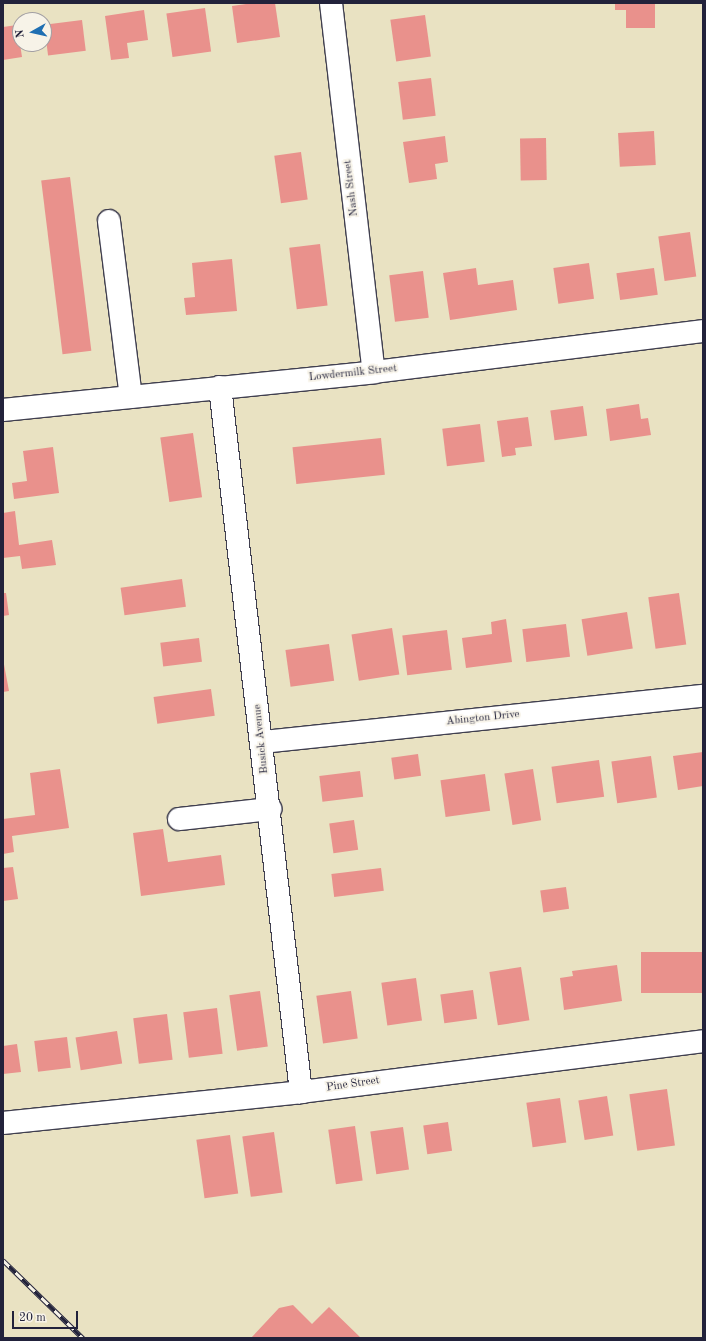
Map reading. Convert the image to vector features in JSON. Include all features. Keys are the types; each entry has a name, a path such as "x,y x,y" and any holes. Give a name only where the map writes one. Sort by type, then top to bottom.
{"street":[{"name":"Nash Street","path":"331,3 374,372"},
{"path":"109,221 131,397"},
{"name":"Lowdermilk Street","path":"3,410 374,372 703,331"},
{"name":"Busick Avenue","path":"220,387 263,742 301,1092"},
{"name":"Abington Drive","path":"263,742 703,696"},
{"path":"179,819 270,809"},
{"name":"Pine Street","path":"3,1123 301,1092 703,1041"}],"building":[{"path":"253,3 275,3 280,37 237,43 232,6"},
{"path":"615,3 655,3 655,28 626,28 626,10 615,10"},
{"path":"205,8 211,52 173,57 166,13"},
{"path":"144,10 148,40 127,43 129,58 111,60 105,16"},
{"path":"425,15 431,57 396,61 390,20"},
{"path":"82,20 86,51 48,55 48,52 52,52 52,24"},
{"path":"12,26 12,52 21,52 22,57 3,60 3,27"},
{"path":"431,78 436,116 403,120 398,82"},
{"path":"654,131 656,165 620,167 618,133"},
{"path":"445,136 448,162 435,164 437,179 409,183 403,142"},
{"path":"520,138 546,138 547,180 521,180"},
{"path":"301,152 308,200 281,203 274,156"},
{"path":"70,177 91,351 63,354 41,181"},
{"path":"690,232 696,277 665,281 658,236"},
{"path":"320,244 328,306 297,309 289,248"},
{"path":"232,259 237,311 186,315 184,298 195,297 192,263"},
{"path":"589,263 594,299 558,304 553,268"},
{"path":"476,268 478,285 513,280 517,310 450,320 443,273"},
{"path":"654,268 658,295 620,300 616,273"},
{"path":"423,271 429,318 395,322 389,275"},
{"path":"639,404 641,419 648,418 651,435 610,441 606,409"},
{"path":"583,406 587,436 554,440 550,411"},
{"path":"528,417 532,446 515,448 516,455 502,457 497,421"},
{"path":"480,424 485,462 447,466 442,429"},
{"path":"193,433 202,497 169,502 160,438"},
{"path":"381,438 385,475 296,484 292,447"},
{"path":"53,447 59,493 14,499 12,483 27,481 23,451"},
{"path":"15,511 19,545 52,540 56,565 22,569 20,556 3,558 3,513"},
{"path":"182,579 186,607 125,615 121,588"},
{"path":"3,593 6,593 9,615 3,616"},
{"path":"679,593 686,644 656,649 648,597"},
{"path":"627,612 633,649 587,656 582,619"},
{"path":"506,619 512,662 466,668 462,638 492,634 491,622"},
{"path":"566,624 570,657 526,662 522,629"},
{"path":"392,628 399,674 359,681 352,634"},
{"path":"447,630 452,670 407,675 402,635"},
{"path":"199,638 202,662 163,667 160,643"},
{"path":"329,644 334,681 291,687 285,650"},
{"path":"3,659 9,691 3,692"},
{"path":"211,689 215,716 157,724 154,697"},
{"path":"703,752 703,786 678,790 673,756"},
{"path":"418,754 421,776 394,780 391,758"},
{"path":"651,756 657,798 617,803 611,762"},
{"path":"599,760 604,797 557,803 551,767"},
{"path":"60,769 69,828 12,836 14,852 3,854 3,819 35,815 30,773"},
{"path":"533,769 541,820 512,825 504,774"},
{"path":"360,771 363,797 322,802 319,776"},
{"path":"485,774 490,811 446,817 440,780"},
{"path":"354,820 358,850 333,853 329,823"},
{"path":"163,829 168,862 221,855 225,885 141,896 133,833"},
{"path":"13,867 18,899 3,901 3,868"},
{"path":"381,868 384,891 334,897 331,874"},
{"path":"566,887 569,909 543,912 540,891"},
{"path":"641,952 703,952 703,993 641,993"},
{"path":"617,965 622,1001 564,1010 560,978 573,976 572,971"},
{"path":"521,967 529,1020 498,1025 489,972"},
{"path":"416,978 422,1021 387,1025 381,983"},
{"path":"473,990 477,1019 444,1023 440,995"},
{"path":"260,991 268,1046 237,1051 229,995"},
{"path":"351,991 358,1039 323,1043 316,996"},
{"path":"217,1008 223,1054 189,1058 183,1012"},
{"path":"167,1014 173,1060 139,1064 133,1018"},
{"path":"117,1031 122,1064 81,1070 76,1038"},
{"path":"67,1037 71,1068 38,1072 34,1041"},
{"path":"17,1044 21,1072 3,1074 3,1046"},
{"path":"667,1089 675,1145 637,1151 629,1094"},
{"path":"607,1096 613,1136 585,1140 578,1101"},
{"path":"560,1098 566,1143 533,1147 526,1103"},
{"path":"448,1122 452,1151 427,1154 423,1125"},
{"path":"355,1126 363,1180 336,1184 328,1130"},
{"path":"403,1127 409,1170 376,1174 370,1132"},
{"path":"274,1132 282,1192 251,1197 242,1136"},
{"path":"230,1135 238,1193 205,1198 196,1140"},
{"path":"293,1305 312,1324 329,1307 361,1338 251,1338 279,1308"}],"railway":[{"path":"3,1260 83,1338"}]}
